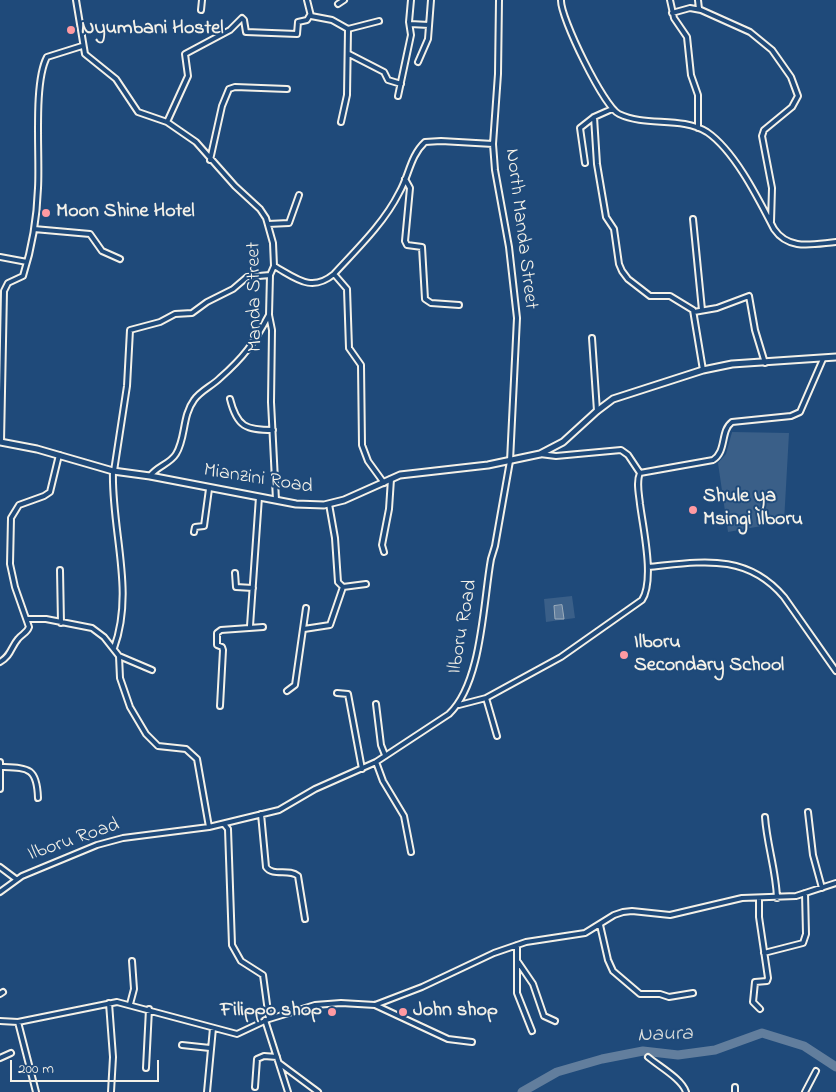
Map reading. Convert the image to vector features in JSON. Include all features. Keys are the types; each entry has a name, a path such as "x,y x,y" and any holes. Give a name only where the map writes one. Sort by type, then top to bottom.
{"street":[{"path":"0,442 4,291 8,283 22,278 34,229 38,189 40,92 45,60 50,55 82,46 76,0"},
{"path":"201,10 202,0"},
{"path":"167,122 188,76 185,54 230,30 242,18 244,19 246,32 297,34 299,21 307,20 310,15 307,0"},
{"path":"338,4 344,0"},
{"path":"398,96 411,35 411,0"},
{"path":"418,62 428,39 431,0"},
{"name":"North Manda Street","path":"499,0 498,74 493,144 495,170 509,247 516,302 510,461"},
{"path":"561,0 567,24 612,109 624,116 698,128 716,140 728,153 779,236 795,244 836,242"},
{"path":"670,0 672,13 687,37 691,75 697,90 698,128"},
{"path":"698,0 699,9"},
{"path":"672,13 690,8 699,9 750,32 762,41 778,58 796,88 796,102 764,130 762,136 772,188 771,222"},
{"path":"310,15 332,20 348,28 380,21"},
{"path":"410,24 429,25"},
{"path":"341,122 347,95 348,28"},
{"name":"Manda Street","path":"82,46 89,57 116,79 138,112 167,122 196,142 210,160 260,209 268,224 273,243 274,266 270,275 269,315 272,330 271,402 276,500"},
{"path":"349,54 384,72 388,80 400,84"},
{"path":"210,160 222,106 229,89 235,87 287,89"},
{"path":"585,163 579,130 594,117 612,109"},
{"path":"594,117 598,164 606,217 614,229 622,271 628,279 650,296 670,296 694,312 703,370"},
{"path":"274,266 310,284 325,282 379,223 399,194 409,166 425,142 493,144"},
{"path":"405,179 410,188 405,241 407,245 422,248 425,299 431,303 459,305"},
{"path":"268,224 289,223 299,195"},
{"path":"693,219 702,310"},
{"path":"34,229 90,234 102,251 120,259"},
{"path":"0,257 27,262"},
{"path":"334,274 347,289 349,348 361,365 362,445 368,461 384,483"},
{"path":"114,648 122,621 123,596 114,471 127,386 130,330 160,322 176,314 192,313 207,302 233,289 247,277 270,275"},
{"path":"694,312 717,308 749,296 754,324 765,363"},
{"path":"150,476 158,467 172,460 177,454 184,437 185,421 194,400 245,355 254,344 269,315"},
{"path":"592,338 597,411"},
{"path":"510,461 540,454 563,442 597,411 613,400 703,370 732,364 836,357"},
{"path":"640,473 713,460 720,454 726,430 732,422 791,416 800,412 823,359"},
{"path":"230,399 234,414 243,425 250,430 273,430"},
{"name":"Mianzini Road","path":"0,442 59,455 114,471 150,476 209,489 296,504 329,504 414,473 510,461"},
{"path":"459,705 486,698 561,657 642,600 646,593 648,567 638,486 640,473 624,451 618,449 556,456 540,454"},
{"path":"0,662 8,656 18,639 28,630 28,619 15,587 11,571 11,518 19,505 50,492 59,455"},
{"name":"Ilboru Road","path":"0,892 16,879 88,849 123,838 209,827 279,810 316,789 376,762 449,714 459,705 470,684 475,666 491,559 510,461"},
{"path":"384,552 382,544 389,509 391,480"},
{"path":"194,532 195,527 204,526 209,489"},
{"path":"250,626 259,497"},
{"path":"329,504 335,538 338,582 343,587"},
{"path":"648,567 706,563 738,566 756,572 766,578 784,597 836,671"},
{"path":"60,570 61,623"},
{"path":"235,573 236,587 254,588"},
{"path":"343,587 366,584"},
{"path":"304,629 330,625 343,587"},
{"path":"288,691 295,684 306,608"},
{"path":"28,619 46,619 92,628 114,648 119,656 120,678 125,694 146,734 158,746 186,749 197,759 209,827"},
{"path":"220,706 223,650 222,646 217,645 217,634 221,630 263,626"},
{"path":"119,656 152,670"},
{"path":"337,693 348,694 362,769"},
{"path":"486,698 497,736"},
{"path":"376,704 381,746 385,755"},
{"path":"0,762 0,789"},
{"path":"376,762 383,781 404,816 411,852"},
{"path":"1,767 24,767 30,771 36,781 38,798"},
{"path":"808,812 813,855 822,888"},
{"path":"262,814 262,841 266,867 271,871 292,872 298,876 304,919"},
{"path":"765,817 767,842 776,876 777,898"},
{"path":"224,824 228,829 232,945 242,961 263,975 267,1020 288,1092"},
{"path":"0,867 16,879"},
{"path":"375,1005 517,945 576,936 600,925 614,915 627,911 670,915 736,899 777,898 805,893 836,883"},
{"path":"764,953 803,943 806,934 805,893"},
{"path":"759,898 768,980 756,981 754,984 753,1002 760,1009"},
{"path":"600,925 608,960 613,971 640,994 660,994 671,997 693,993"},
{"path":"517,945 517,993 532,1031"},
{"path":"130,1004 134,989 132,961"},
{"path":"518,962 536,991 544,1016 555,1021"},
{"path":"0,1021 18,1022 109,1003 130,1004 238,1034 267,1020 315,1005 341,1003 375,1005 448,1040 472,1042"},
{"path":"109,1003 113,1057 111,1092"},
{"path":"146,1068 149,1009"},
{"path":"18,1022 36,1092"},
{"path":"207,1092 213,1028"},
{"path":"182,1045 210,1048"},
{"path":"0,1058 12,1053"},
{"path":"255,1087 257,1059 264,1056 277,1057"},
{"path":"648,1057 665,1072 680,1080 686,1092"},
{"path":"279,1063 318,1092"},
{"path":"805,1092 816,1071"},
{"path":"735,1087 735,1092"}],"shaded area":[{"path":"732,432 789,433 784,522 728,532 718,463 726,454"},
{"path":"572,596 575,618 546,622 544,599"},
{"path":"562,605 564,619 555,619 554,606"}],"waterway":[{"name":"Naura","path":"522,1092 557,1072 602,1059 643,1051 678,1055 715,1050 762,1033 804,1046 836,1067"}],"place":[{"name":"Nyumbani Hostel","path":"71,30"},
{"name":"Moon Shine Hotel","path":"46,213"},
{"name":"Shule ya Msingi Ilboru","path":"693,510"},
{"name":"Ilboru Secondary School","path":"624,655"},
{"name":"Filippo shop","path":"332,1012"},
{"name":"John shop","path":"403,1012"}]}
